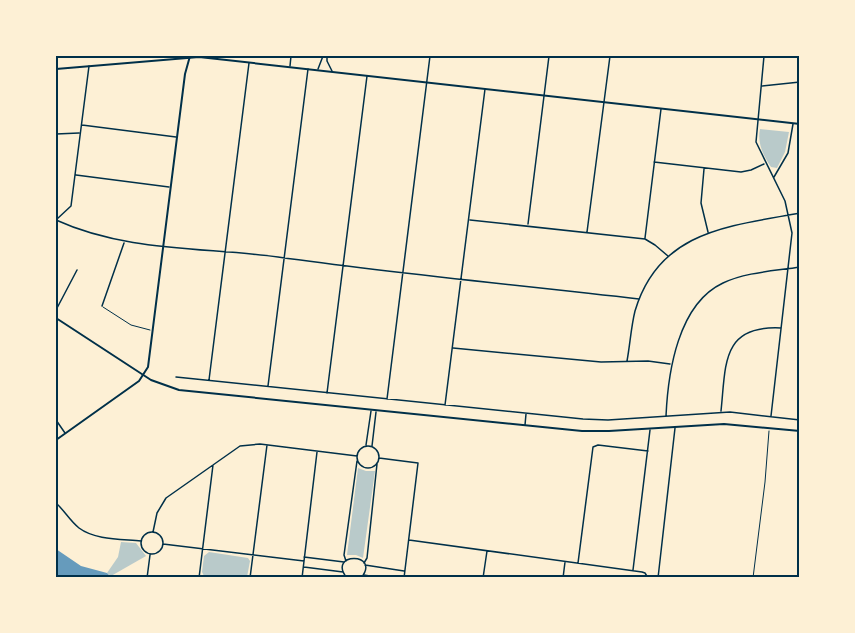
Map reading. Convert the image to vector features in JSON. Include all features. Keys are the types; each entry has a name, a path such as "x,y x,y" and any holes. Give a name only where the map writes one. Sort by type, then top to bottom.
{"main road":[{"path":"56,440 139,381 148,367 185,74 190,56"},
{"path":"56,69 190,56 800,124"},
{"path":"56,318 143,375 162,385 183,391 596,431 731,424 800,431"}],"street":[{"path":"136,61 137,56"},
{"path":"240,56 240,61"},
{"path":"290,67 291,56"},
{"path":"318,70 323,56"},
{"path":"327,56 327,61 333,71"},
{"path":"387,399 430,56"},
{"path":"528,226 549,56"},
{"path":"587,233 610,56"},
{"path":"764,56 756,142 789,215 792,239 771,417"},
{"path":"209,381 249,62"},
{"path":"89,66 70,207 56,220 70,226 124,242 639,299"},
{"path":"267,388 308,69"},
{"path":"327,393 367,75"},
{"path":"761,86 800,82"},
{"path":"445,405 486,88"},
{"path":"645,240 661,108"},
{"path":"773,178 787,155 793,124"},
{"path":"81,125 177,137"},
{"path":"56,134 80,132"},
{"path":"653,162 744,172 766,163"},
{"path":"704,168 701,203 708,232"},
{"path":"75,175 171,187"},
{"path":"627,361 639,299 653,275 668,257 688,242 708,232 728,226 800,213"},
{"path":"469,220 645,240 653,243 668,257"},
{"path":"102,306 124,242"},
{"path":"666,416 671,364 678,341 693,311 711,290 731,279 800,267"},
{"path":"56,310 77,270"},
{"path":"721,413 727,361 735,344 741,336 753,330 764,327 782,328"},
{"path":"452,348 601,362 653,361 671,364"},
{"path":"176,377 596,420 721,413 800,420"},
{"path":"366,446 371,410"},
{"path":"372,447 376,410"},
{"path":"525,425 526,414"},
{"path":"56,420 65,433"},
{"path":"658,578 675,427"},
{"path":"633,570 651,429"},
{"path":"153,532 156,513 166,498 240,446 267,445 357,456"},
{"path":"250,578 267,445"},
{"path":"342,578 357,456 359,450 366,446 378,452 379,458 367,558 362,577 381,578"},
{"path":"578,563 594,446 648,451"},
{"path":"302,578 317,451"},
{"path":"379,458 418,464 404,577 417,578"},
{"path":"357,460 361,466 366,468 373,468 377,464"},
{"path":"199,578 213,464"},
{"path":"56,503 76,526 89,533 141,541"},
{"path":"150,554 143,549 141,541 145,534 153,532 160,536 163,544"},
{"path":"409,540 633,570 647,576"},
{"path":"163,544 303,561"},
{"path":"150,554 158,551 163,544"},
{"path":"483,578 487,550"},
{"path":"147,578 150,554"},
{"path":"304,556 345,562 356,557 364,564 405,571"},
{"path":"563,578 565,561"},
{"path":"303,567 344,573"},
{"path":"344,573 347,578"}],"lane":[{"path":"102,306 131,325 153,330"},
{"path":"753,578 768,456 766,450 769,428"}],"shaded area":[{"path":"760,129 789,132 785,152 777,168 771,167 763,153 759,139"},
{"path":"358,468 375,471 363,558 347,555"},
{"path":"121,542 136,543 146,556 111,576 107,573 118,557"},
{"path":"209,552 248,558 250,561 247,577 204,576 202,572 204,556"}],"water":[{"path":"56,549 81,566 107,573 111,577 58,577"}]}
